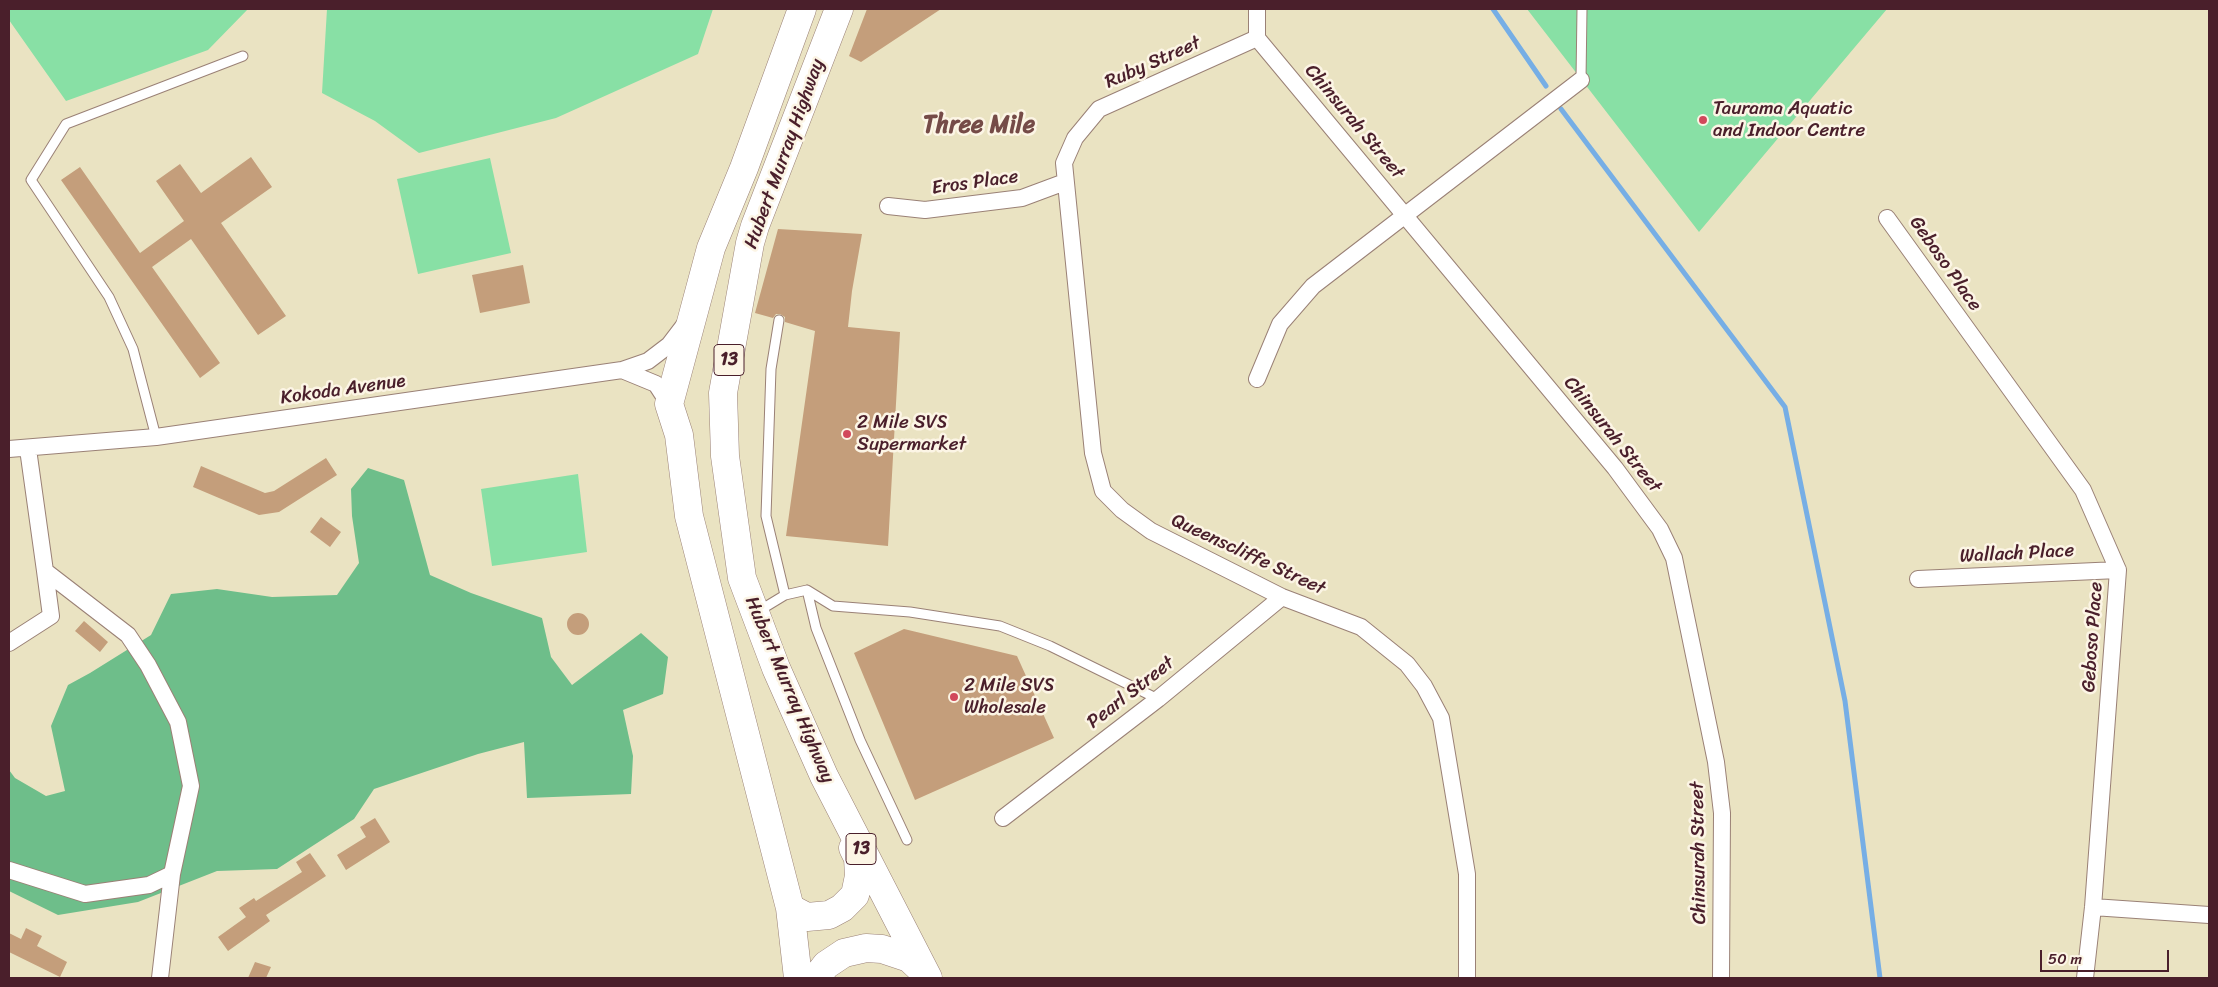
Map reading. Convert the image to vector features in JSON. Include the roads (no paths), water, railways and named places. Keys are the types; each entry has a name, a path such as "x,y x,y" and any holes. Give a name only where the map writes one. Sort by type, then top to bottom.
{"highway":[{"name":"Hubert Murray Highway","path":"798,978 790,908 689,516 679,435 669,404 711,248 744,168 802,9"},
{"name":"Hubert Murray Highway","path":"839,9 755,226 723,393 725,456 742,578 755,614 776,668 824,776 927,976"},
{"path":"790,908 807,917 829,915 842,908 855,895 860,876 858,858 828,802 824,776"},
{"path":"816,978 826,965 844,953 866,948 882,949 909,958 927,976"}],"street":[{"path":"1257,9 1257,38"},
{"name":"Ruby Street","path":"1075,138 1099,109 1257,38"},
{"name":"Chinsurah Street","path":"1257,38 1626,482 1660,529 1674,558 1716,762 1721,805 1721,978"},
{"path":"1257,379 1280,324 1313,286 1581,80"},
{"name":"Queenscliffe Street","path":"1075,138 1064,163 1065,182 1093,453 1103,491 1122,510 1151,531 1282,597 1361,627 1407,664 1424,686 1441,718 1467,874 1467,978"},
{"name":"Eros Place","path":"888,206 925,210 1022,198 1065,182"},
{"name":"Geboso Place","path":"1887,218 2032,422 2083,490 2118,570 2085,978"},
{"name":"Kokoda Avenue","path":"9,449 28,449 156,436 622,370 648,361 669,345 682,328 696,304"},
{"path":"622,370 656,384 669,404"},
{"path":"9,643 51,616 28,449"},
{"name":"Wallach Place","path":"1918,579 2118,570"},
{"path":"46,571 128,635 148,665 178,722 191,786 172,874 160,978"},
{"name":"Pearl Street","path":"1003,818 1158,699 1282,597"},
{"path":"9,870 85,894 149,885 172,874"},
{"path":"2092,907 2209,915"}],"lane":[{"path":"1581,80 1582,9"},
{"path":"156,436 133,349 109,297 32,180 66,124 243,56"},
{"path":"779,320 771,369 766,516 785,595"},
{"path":"755,614 785,595 807,590 833,606 910,612 1000,626 1050,646 1158,699"},
{"path":"807,590 816,628 860,740 907,840"}],"waterway":[{"path":"1493,9 1546,86"},
{"path":"1561,109 1785,407 1845,701 1880,978"}],"place":[{"name":"Taurama Aquatic and Indoor Centre","path":"1703,120"},
{"name":"2 Mile SVS Supermarket","path":"847,434"},
{"name":"2 Mile SVS Wholesale","path":"954,697"}],"district":[{"name":"Three Mile","path":"979,126"}]}
